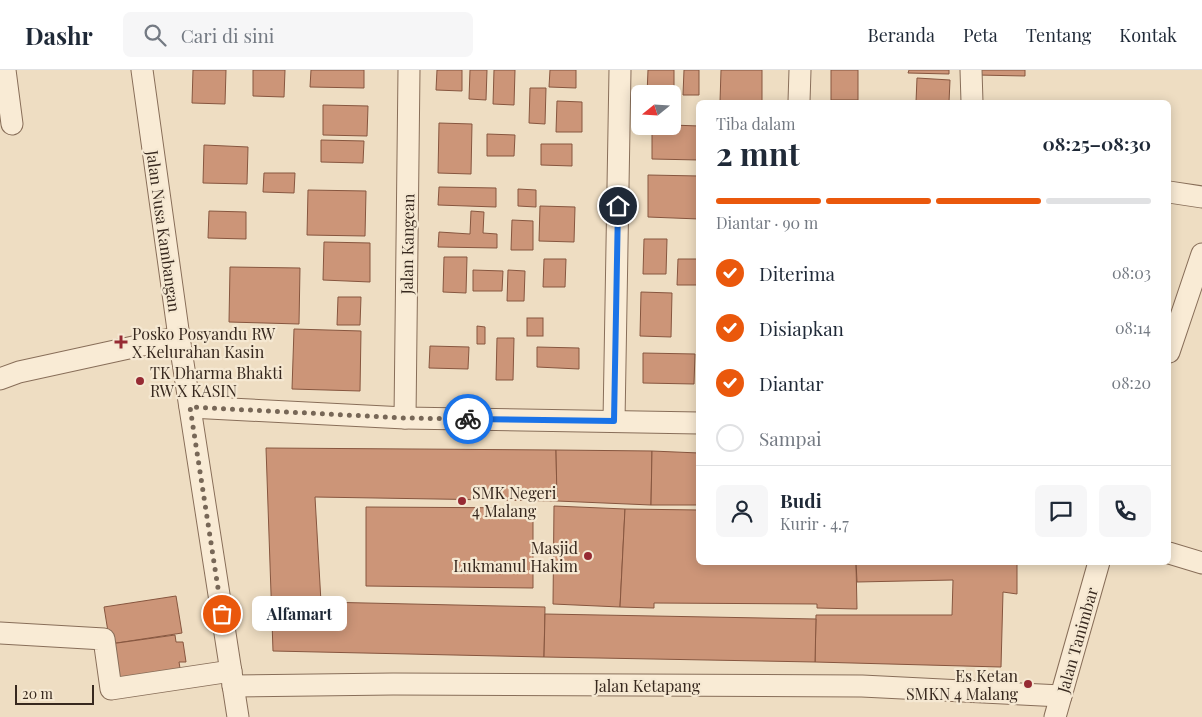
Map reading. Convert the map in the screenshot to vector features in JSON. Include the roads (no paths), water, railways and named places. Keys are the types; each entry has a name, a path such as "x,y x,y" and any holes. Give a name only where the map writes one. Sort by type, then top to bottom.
{"street":[{"path":"5,70 12,124"},
{"name":"Jalan Nusa Kambangan","path":"142,70 179,337 238,717"},
{"name":"Jalan Kangean","path":"405,418 409,70"},
{"path":"614,421 620,70"},
{"path":"799,100 800,70"},
{"path":"971,70 972,100"},
{"path":"1171,192 1202,197"},
{"path":"1171,346 1202,254"},
{"path":"9,376 179,337"},
{"path":"190,407 405,418 696,423"},
{"path":"1171,554 1202,563"},
{"name":"Jalan Tanimbar","path":"1056,717 1098,565"},
{"name":"Jalan Ketapang","path":"0,633 104,639 111,689 232,678 393,684 852,686 1061,696"}],"place":[{"name":"Posko Posyandu RW X Kelurahan Kasin","path":"121,342"},
{"name":"TK Dharma Bhakti RW X KASIN","path":"140,381"},
{"name":"SMK Negeri 4 Malang","path":"462,501"},
{"name":"Masjid Lukmanul Hakim","path":"588,556"},
{"name":"Alfamart","path":"222,614"},
{"name":"Es Ketan SMKN 4 Malang","path":"1028,684"}]}
